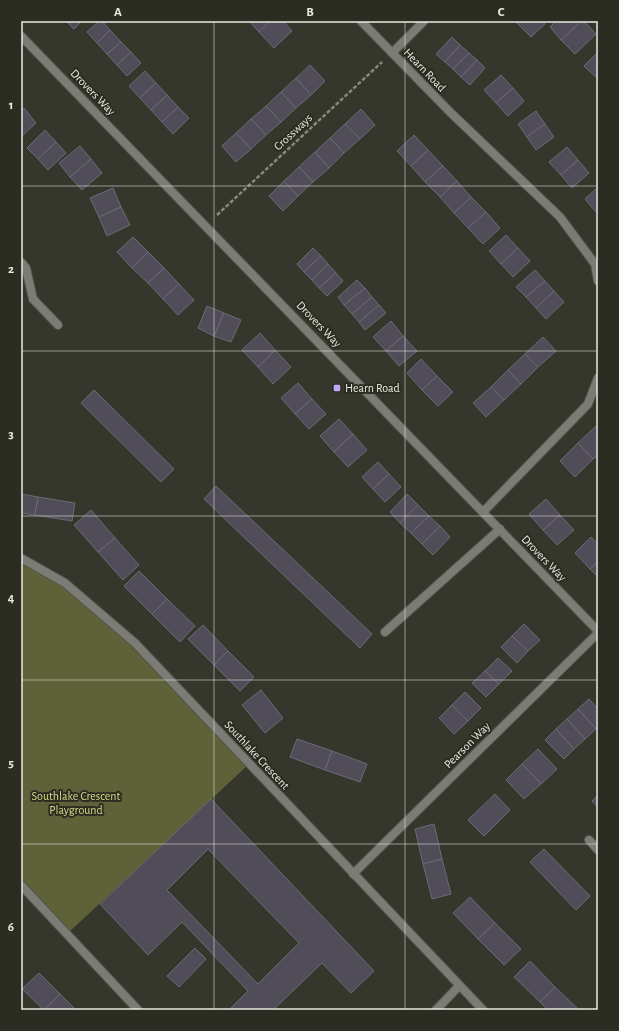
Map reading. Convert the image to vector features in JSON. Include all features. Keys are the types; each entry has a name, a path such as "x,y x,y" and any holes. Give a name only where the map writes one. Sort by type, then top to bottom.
{"street":[{"name":"Hearn Road","path":"361,21 451,113 560,217 595,264 598,281"},
{"name":"Hearn Road","path":"392,53 424,21"},
{"name":"Drovers Way","path":"21,36 206,225 598,632"},
{"path":"21,262 26,268 33,299 58,325"},
{"path":"483,512 588,404 598,378"},
{"path":"385,632 500,529"},
{"name":"Southlake Crescent","path":"21,558 65,583 135,643 483,1010"},
{"name":"Pearson Way","path":"353,874 598,632"},
{"path":"589,840 598,850"},
{"path":"21,886 138,1010"},
{"path":"436,1010 460,986"}],"path":[{"name":"Crossways","path":"206,225 392,53"}],"green space":[{"name":"Southlake Crescent Playground","path":"21,558 65,583 135,643 249,764 67,934 21,885"}],"building":[{"path":"66,21 82,21 74,29"},
{"path":"99,21 102,21 110,30 97,43 87,32"},
{"path":"249,21 270,21 259,32"},
{"path":"270,21 283,21 292,31 274,48 259,32"},
{"path":"515,21 542,21 545,24 531,37"},
{"path":"556,21 581,21 561,40 550,27"},
{"path":"581,21 584,21 596,34 575,54 561,40"},
{"path":"110,30 121,42 107,54 97,43"},
{"path":"452,37 460,45 445,62 436,54"},
{"path":"121,42 131,52 117,65 107,54"},
{"path":"460,45 469,53 453,69 445,62"},
{"path":"131,52 141,63 127,76 117,65"},
{"path":"598,52 598,79 584,66"},
{"path":"469,53 477,60 461,77 453,69"},
{"path":"477,60 485,68 470,85 461,77"},
{"path":"310,65 325,81 311,95 296,78"},
{"path":"145,71 156,83 140,98 129,86"},
{"path":"501,75 513,88 496,103 484,90"},
{"path":"296,78 311,95 296,108 281,92"},
{"path":"156,83 167,95 151,110 140,98"},
{"path":"513,88 524,101 508,116 496,103"},
{"path":"281,92 296,108 281,122 266,106"},
{"path":"167,95 178,107 162,122 151,110"},
{"path":"266,106 281,122 266,135 251,119"},
{"path":"178,107 189,118 173,134 162,122"},
{"path":"24,108 36,123 21,137 21,110"},
{"path":"361,109 375,125 360,139 345,124"},
{"path":"536,111 545,124 527,137 518,124"},
{"path":"251,119 266,135 251,149 236,133"},
{"path":"345,124 360,139 344,153 330,138"},
{"path":"545,124 554,137 536,150 527,137"},
{"path":"45,130 56,142 38,159 27,148"},
{"path":"236,133 251,149 236,162 222,146"},
{"path":"414,135 428,150 411,166 397,151"},
{"path":"330,138 344,153 329,168 315,152"},
{"path":"56,142 66,153 48,170 38,159"},
{"path":"80,146 91,159 70,177 59,163"},
{"path":"567,147 578,160 561,175 549,162"},
{"path":"428,150 443,166 425,182 411,166"},
{"path":"315,152 329,168 313,182 299,167"},
{"path":"91,159 102,173 82,190 70,177"},
{"path":"578,160 589,173 572,188 561,175"},
{"path":"443,166 457,181 440,197 425,182"},
{"path":"299,167 313,182 298,196 284,181"},
{"path":"284,181 298,196 283,211 269,196"},
{"path":"457,181 471,197 454,213 440,197"},
{"path":"598,187 598,210 596,212 585,199"},
{"path":"113,188 121,207 99,217 90,198"},
{"path":"471,197 486,212 468,228 454,213"},
{"path":"121,207 130,225 107,236 99,217"},
{"path":"486,212 500,228 483,244 468,228"},
{"path":"506,235 518,248 501,264 489,251"},
{"path":"133,237 148,252 132,268 117,252"},
{"path":"313,248 321,256 304,272 297,264"},
{"path":"518,248 530,261 513,277 501,264"},
{"path":"148,252 164,268 148,283 132,268"},
{"path":"321,256 328,264 312,280 304,272"},
{"path":"328,264 336,273 319,288 312,280"},
{"path":"164,268 179,284 163,299 148,283"},
{"path":"535,270 545,281 526,297 516,287"},
{"path":"336,273 343,281 327,296 319,288"},
{"path":"357,280 365,288 344,305 338,297"},
{"path":"545,281 554,291 536,308 526,297"},
{"path":"179,284 194,300 178,315 163,299"},
{"path":"365,288 372,297 352,314 344,305"},
{"path":"554,291 564,302 546,319 536,308"},
{"path":"372,297 379,305 359,322 352,314"},
{"path":"379,305 386,313 365,330 359,322"},
{"path":"207,306 224,313 214,336 198,328"},
{"path":"224,313 241,320 231,342 214,336"},
{"path":"391,321 403,336 386,351 373,337"},
{"path":"260,333 275,350 258,367 242,350"},
{"path":"403,336 417,351 399,366 386,351"},
{"path":"543,337 556,351 538,367 525,354"},
{"path":"275,350 291,367 273,384 258,367"},
{"path":"525,354 538,367 521,384 508,370"},
{"path":"421,359 437,376 422,390 407,373"},
{"path":"508,370 521,384 504,400 491,387"},
{"path":"437,376 453,392 438,406 422,390"},
{"path":"298,383 312,399 295,414 281,398"},
{"path":"491,387 504,400 486,417 473,403"},
{"path":"94,390 174,469 161,482 81,403"},
{"path":"312,399 326,414 309,429 295,414"},
{"path":"339,419 353,434 334,452 320,436"},
{"path":"596,426 598,428 598,455 593,459 578,443"},
{"path":"353,434 367,450 348,467 334,452"},
{"path":"578,443 593,459 575,477 560,461"},
{"path":"378,462 389,474 373,489 362,477"},
{"path":"389,474 401,487 385,502 373,489"},
{"path":"216,486 372,634 360,648 204,499"},
{"path":"21,494 38,497 35,515 21,513"},
{"path":"407,494 418,505 400,523 390,512"},
{"path":"38,497 75,503 72,521 35,515"},
{"path":"546,499 560,515 543,530 529,514"},
{"path":"418,505 429,516 411,533 400,523"},
{"path":"91,510 115,538 98,552 74,525"},
{"path":"560,515 574,530 557,545 543,530"},
{"path":"429,516 440,526 422,544 411,533"},
{"path":"440,526 450,537 433,555 422,544"},
{"path":"591,537 598,544 598,561 590,569 575,553"},
{"path":"115,538 139,565 123,580 98,552"},
{"path":"598,561 598,577 590,569"},
{"path":"139,571 167,599 152,614 124,586"},
{"path":"167,599 195,626 180,642 152,614"},
{"path":"524,624 540,640 528,651 512,636"},
{"path":"203,625 228,651 214,665 188,639"},
{"path":"512,636 528,651 517,663 501,647"},
{"path":"228,651 254,677 240,691 214,665"},
{"path":"498,658 512,671 499,684 485,671"},
{"path":"485,671 499,684 486,697 472,683"},
{"path":"261,690 283,718 265,733 242,705"},
{"path":"465,692 481,708 468,721 452,705"},
{"path":"589,699 598,709 598,727 596,729 578,709"},
{"path":"452,705 468,721 454,734 439,718"},
{"path":"578,709 596,729 585,739 567,719"},
{"path":"567,719 585,739 574,749 556,729"},
{"path":"556,729 574,749 564,759 545,740"},
{"path":"297,739 332,751 325,770 290,757"},
{"path":"538,749 557,769 541,784 522,764"},
{"path":"332,751 367,764 360,782 325,770"},
{"path":"522,764 541,784 524,799 506,780"},
{"path":"495,794 510,810 484,836 468,820"},
{"path":"598,795 598,808 592,801"},
{"path":"211,799 374,971 351,993 322,963 273,1010 229,1010 248,991 182,922 148,955 100,904","holes":["208,849 299,943 258,984 167,890"]},
{"path":"434,824 442,859 423,864 415,829"},
{"path":"544,849 590,896 576,910 530,862"},
{"path":"442,859 451,894 432,899 423,864"},
{"path":"470,897 495,923 478,939 453,913"},
{"path":"495,923 521,949 504,965 478,939"},
{"path":"195,948 206,959 179,987 167,976"},
{"path":"530,961 555,987 540,1002 514,977"},
{"path":"39,973 60,994 44,1010 22,989"},
{"path":"555,987 579,1010 548,1010 540,1002"},
{"path":"60,994 76,1010 44,1010"}],"place":[{"name":"Hearn Road","path":"337,388"}]}
